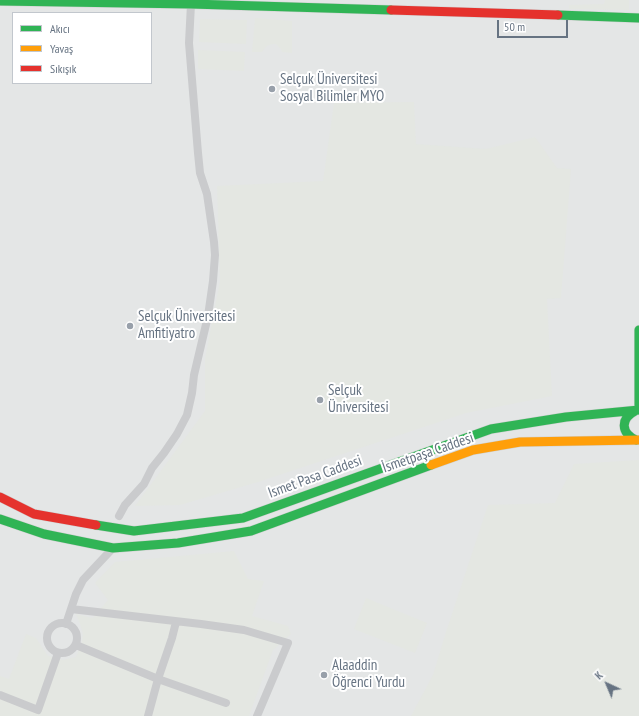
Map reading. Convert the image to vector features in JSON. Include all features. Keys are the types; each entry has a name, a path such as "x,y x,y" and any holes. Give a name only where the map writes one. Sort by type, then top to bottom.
{"main road":[{"path":"0,1 191,2 639,18"},
{"path":"639,330 639,410 634,411 626,417 624,426 627,435 631,438 639,440"},
{"name":"Ismet Pasa Caddesi","path":"0,497 34,514 134,531 243,518 491,428 566,417 639,410"},
{"name":"İsmetpaşa Caddesi","path":"0,518 44,534 113,548 178,543 251,531 472,450 520,442 639,440"}],"street":[{"path":"119,516 125,505 144,484 152,468 164,454 187,415 194,375 208,316 213,281 215,255 214,242 207,194 200,173 189,43 191,2"},
{"path":"66,624 83,580 113,548"},
{"path":"71,609 244,630 288,643 257,716"},
{"path":"148,716 176,622"},
{"path":"66,624 73,627 77,636 76,645 68,652 58,653 51,648 48,643 48,633 56,625 66,624"},
{"path":"76,645 158,679 226,703"},
{"path":"0,695 38,710 58,653"}],"shaded area":[{"name":"Selçuk Üniversitesi","path":"0,0 639,0 639,716 0,716"},
{"path":"605,0 629,0 629,10 569,9 569,5 604,4"},
{"path":"255,18 292,21 292,53 282,52 276,44 271,44 262,52 252,52"},
{"path":"200,19 247,20 246,44 199,42"},
{"path":"198,50 245,52 244,71 198,69"},
{"path":"414,102 416,144 486,149 535,137 557,168 571,169 561,298 547,299 552,396 466,413 258,482 180,505 135,506 205,411 205,359 220,281 217,186 323,181 334,103"},
{"path":"639,460 639,716 411,716 433,675 488,505 555,503 574,464"},
{"path":"234,551 248,579 264,581 252,616 288,626 291,634 273,650 249,716 0,716 0,676 9,679 26,634 36,638 48,656 63,660 76,657 83,636 76,614 93,618 108,600 95,583 115,562"},
{"path":"366,598 427,623 415,653 354,629"}],"traffic: fast":[{"path":"0,1 191,4 391,10"},
{"path":"558,15 639,18"},
{"path":"639,330 639,410"},
{"path":"96,525 134,531 243,518 491,429 566,417 639,410"},
{"path":"635,411 627,418 624,426 627,434 636,440"},
{"path":"0,519 44,534 113,548 178,543 251,531 431,465"}],"traffic: slow":[{"path":"431,465 473,450 520,442 639,440"}],"traffic: jam":[{"path":"391,10 558,15"},
{"path":"0,497 34,514 96,525"}],"place":[{"name":"Selçuk Üniversitesi Sosyal Bilimler MYO","path":"272,89"},
{"name":"Selçuk Üniversitesi Amfitiyatro","path":"130,326"},
{"name":"Selçuk Üniversitesi","path":"320,400"},
{"name":"Alaaddin Öğrenci Yurdu","path":"324,675"}]}
